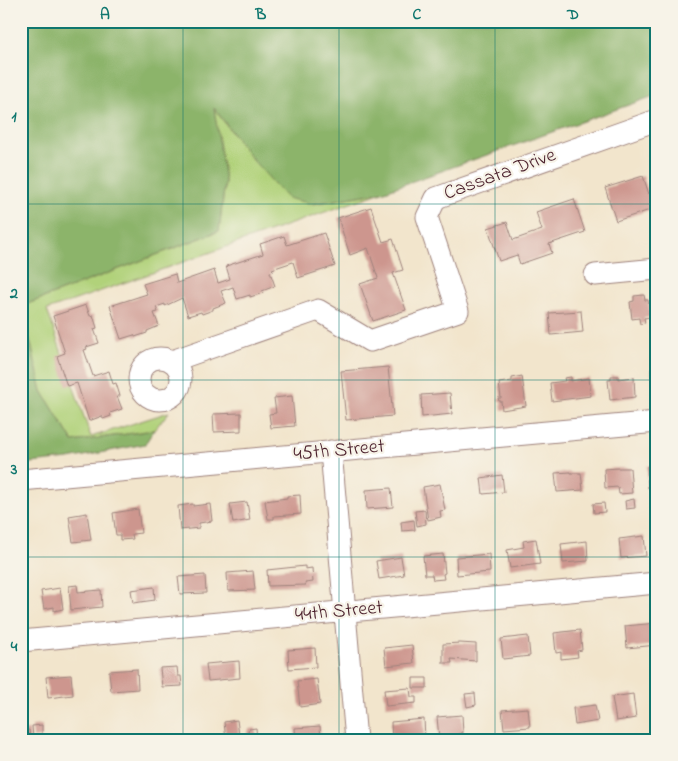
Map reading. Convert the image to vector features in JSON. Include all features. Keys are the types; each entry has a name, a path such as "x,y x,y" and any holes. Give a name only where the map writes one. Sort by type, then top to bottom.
{"street":[{"name":"Cassata Drive","path":"172,361 318,310 370,341 458,311 427,217 436,198 657,120"},
{"path":"595,275 657,268"},
{"name":"45th Street","path":"21,480 657,422"},
{"path":"331,451 356,740"},
{"name":"44th Street","path":"21,641 657,583"}],"green space":[{"path":"21,21 657,21 657,95 382,192 312,204 287,198 252,159 214,108 225,181 219,231 22,306 42,391 73,442 154,430 145,444 69,459 21,464"},
{"path":"213,107 252,159 312,204 382,192 47,310 91,437 169,412 154,430 73,442 42,391 22,306 219,231 225,181"}],"building":[{"path":"643,176 649,194 657,191 657,219 653,209 616,221 605,188"},
{"path":"574,199 585,232 549,244 552,253 520,264 517,255 499,261 488,228 507,222 513,240 542,230 536,212"},
{"path":"371,207 383,242 393,239 403,270 393,273 406,310 373,321 360,284 378,278 368,248 350,255 338,218"},
{"path":"324,233 335,266 298,278 293,262 272,269 274,271 270,272 275,286 262,291 263,293 237,299 233,287 221,291 226,303 202,314 201,312 188,316 182,298 165,306 165,304 156,307 158,312 154,313 159,326 147,331 147,333 121,339 110,306 147,294 143,284 175,274 177,283 214,270 218,283 230,279 226,266 263,254 260,244 284,236 287,245"},
{"path":"644,295 645,300 648,300 651,317 644,318 645,323 640,324 639,318 632,319 630,302 634,301 634,296"},
{"path":"86,305 90,316 93,315 97,328 94,329 99,343 86,347 87,349 84,350 93,376 109,371 113,384 116,383 120,396 117,396 122,409 110,413 111,416 103,419 102,416 89,421 77,383 67,386 57,356 65,353 53,316"},
{"path":"581,311 583,332 551,335 549,313"},
{"path":"388,367 393,416 346,420 341,371"},
{"path":"651,369 657,369 657,392 654,392"},
{"path":"522,376 526,406 502,410 501,401 498,398 501,398 499,383 512,381 512,378"},
{"path":"611,376 618,376 618,379 634,377 635,397 610,400 608,380 611,380"},
{"path":"571,377 571,381 589,378 591,396 552,401 550,383 565,381 564,378"},
{"path":"450,393 452,414 422,417 421,395"},
{"path":"292,396 295,426 271,428 269,414 276,413 274,398"},
{"path":"241,413 241,431 214,432 213,414"},
{"path":"657,465 656,487 648,488 647,466"},
{"path":"630,468 632,493 619,494 618,487 605,488 604,469"},
{"path":"555,473 581,473 583,490 557,492"},
{"path":"502,475 504,492 483,494 481,478"},
{"path":"440,484 445,510 440,511 441,517 428,520 423,487"},
{"path":"391,488 393,507 367,509 366,490"},
{"path":"300,495 301,514 274,516 274,519 268,519 265,501"},
{"path":"634,499 635,508 626,509 625,501"},
{"path":"247,502 250,520 233,523 230,504"},
{"path":"604,503 605,512 594,513 593,504"},
{"path":"193,504 193,506 210,504 212,521 199,523 199,528 180,530 178,506"},
{"path":"138,509 141,533 132,534 133,539 120,540 120,535 116,535 113,513"},
{"path":"425,510 426,524 417,526 415,511"},
{"path":"87,513 91,540 73,542 69,516"},
{"path":"414,520 415,530 402,531 401,522"},
{"path":"644,536 646,556 621,558 619,539"},
{"path":"536,539 540,564 510,568 507,550 524,547 523,541"},
{"path":"587,541 588,561 563,563 561,544"},
{"path":"443,554 444,579 433,580 432,575 425,575 423,556"},
{"path":"489,554 490,572 457,575 456,557"},
{"path":"401,557 404,575 379,579 376,561"},
{"path":"305,566 305,569 312,568 313,582 305,583 306,585 268,586 267,570"},
{"path":"253,571 255,590 228,591 227,573"},
{"path":"205,575 206,593 180,594 178,577"},
{"path":"77,585 78,592 101,590 102,607 71,610 69,586"},
{"path":"154,587 155,600 133,603 131,590"},
{"path":"60,588 63,609 54,611 54,607 44,609 41,591"},
{"path":"21,598 24,598 26,615 21,616"},
{"path":"657,623 657,645 627,648 625,626"},
{"path":"580,630 582,650 577,651 578,657 561,659 561,652 556,653 554,633"},
{"path":"528,636 530,656 503,659 501,639"},
{"path":"443,644 476,644 476,661 451,659 452,663 443,663"},
{"path":"412,645 414,663 386,666 384,648"},
{"path":"315,648 316,667 289,669 288,650"},
{"path":"239,661 240,678 208,681 206,664"},
{"path":"177,667 178,676 181,676 182,686 162,687 160,668"},
{"path":"137,669 138,689 111,691 109,671"},
{"path":"71,675 73,695 48,698 46,677"},
{"path":"413,678 427,678 427,688 413,688"},
{"path":"317,679 320,704 300,707 297,681"},
{"path":"410,688 411,697 416,697 416,703 386,706 384,690"},
{"path":"475,693 476,705 467,707 465,694"},
{"path":"633,694 636,718 616,721 612,697"},
{"path":"595,705 598,721 575,725 573,708"},
{"path":"528,708 530,727 504,729 502,710"},
{"path":"462,715 463,733 460,733 460,737 439,738 437,717"},
{"path":"424,719 425,738 392,740 391,722"},
{"path":"237,720 239,735 247,735 249,729 256,728 257,740 226,740 224,722"},
{"path":"42,725 42,737 33,738 32,726"},
{"path":"320,726 321,740 296,740 295,728"},
{"path":"29,730 30,740 21,740 21,731"}]}
